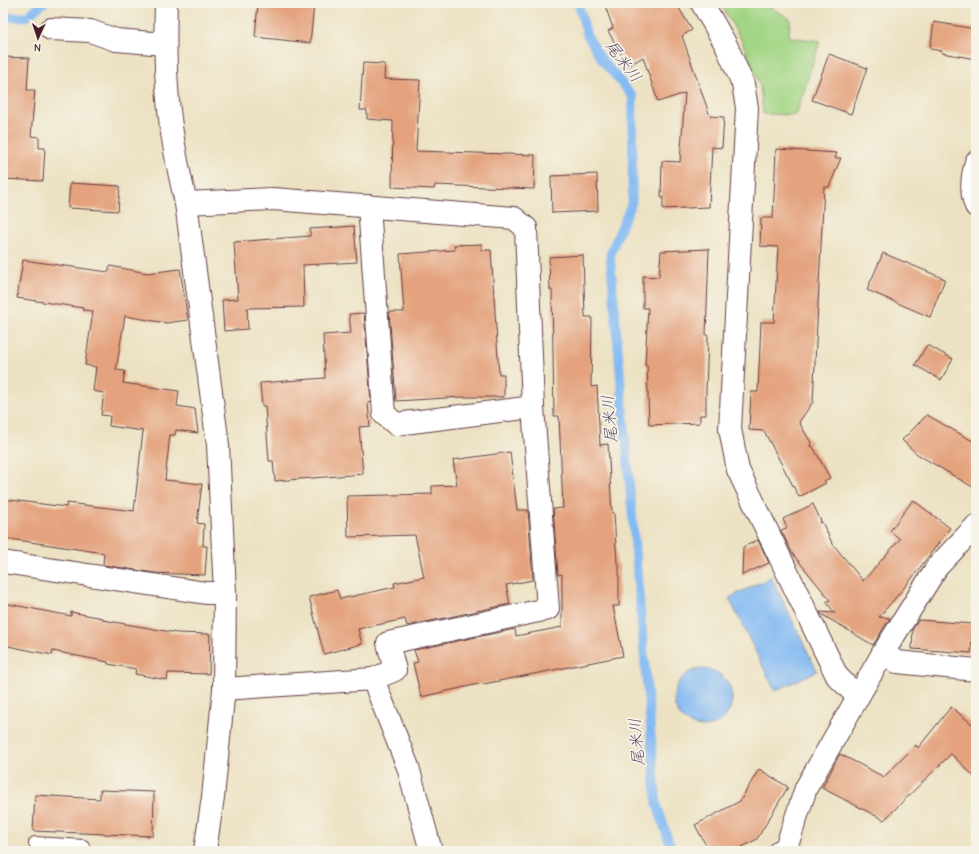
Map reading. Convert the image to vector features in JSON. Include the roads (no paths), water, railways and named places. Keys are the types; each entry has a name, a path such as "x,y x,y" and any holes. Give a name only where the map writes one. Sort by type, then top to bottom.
{"street":[{"path":"166,3 165,44 168,102 179,172 186,202 218,445 225,593 224,690 213,797 204,851"},
{"path":"702,3 726,45 743,84 747,108 730,429 738,470 837,676 857,696"},
{"path":"51,29 90,31 116,40 165,44"},
{"path":"976,162 973,175 973,198 976,206"},
{"path":"186,202 273,199 369,206 514,218 526,228 534,407 548,608 388,643 395,670 373,679 224,690"},
{"path":"369,206 384,414 396,424 534,407"},
{"path":"780,851 786,848 806,788 882,653 937,568 976,526"},
{"path":"3,562 206,593 225,593"},
{"path":"882,653 897,662 976,670"},
{"path":"373,679 408,767 431,851"}],"lane":[{"path":"35,843 83,846 84,851"}],"water":[{"path":"771,577 817,671 775,691 729,598"},
{"path":"697,669 709,669 724,677 732,692 732,704 724,719 709,727 697,727 682,719 674,704 674,692 682,677"}],"waterway":[{"path":"3,17 26,17 44,3"},
{"name":"尾米川","path":"578,3 587,35 602,60 633,97 632,202 610,254 657,805 672,851"}]}
